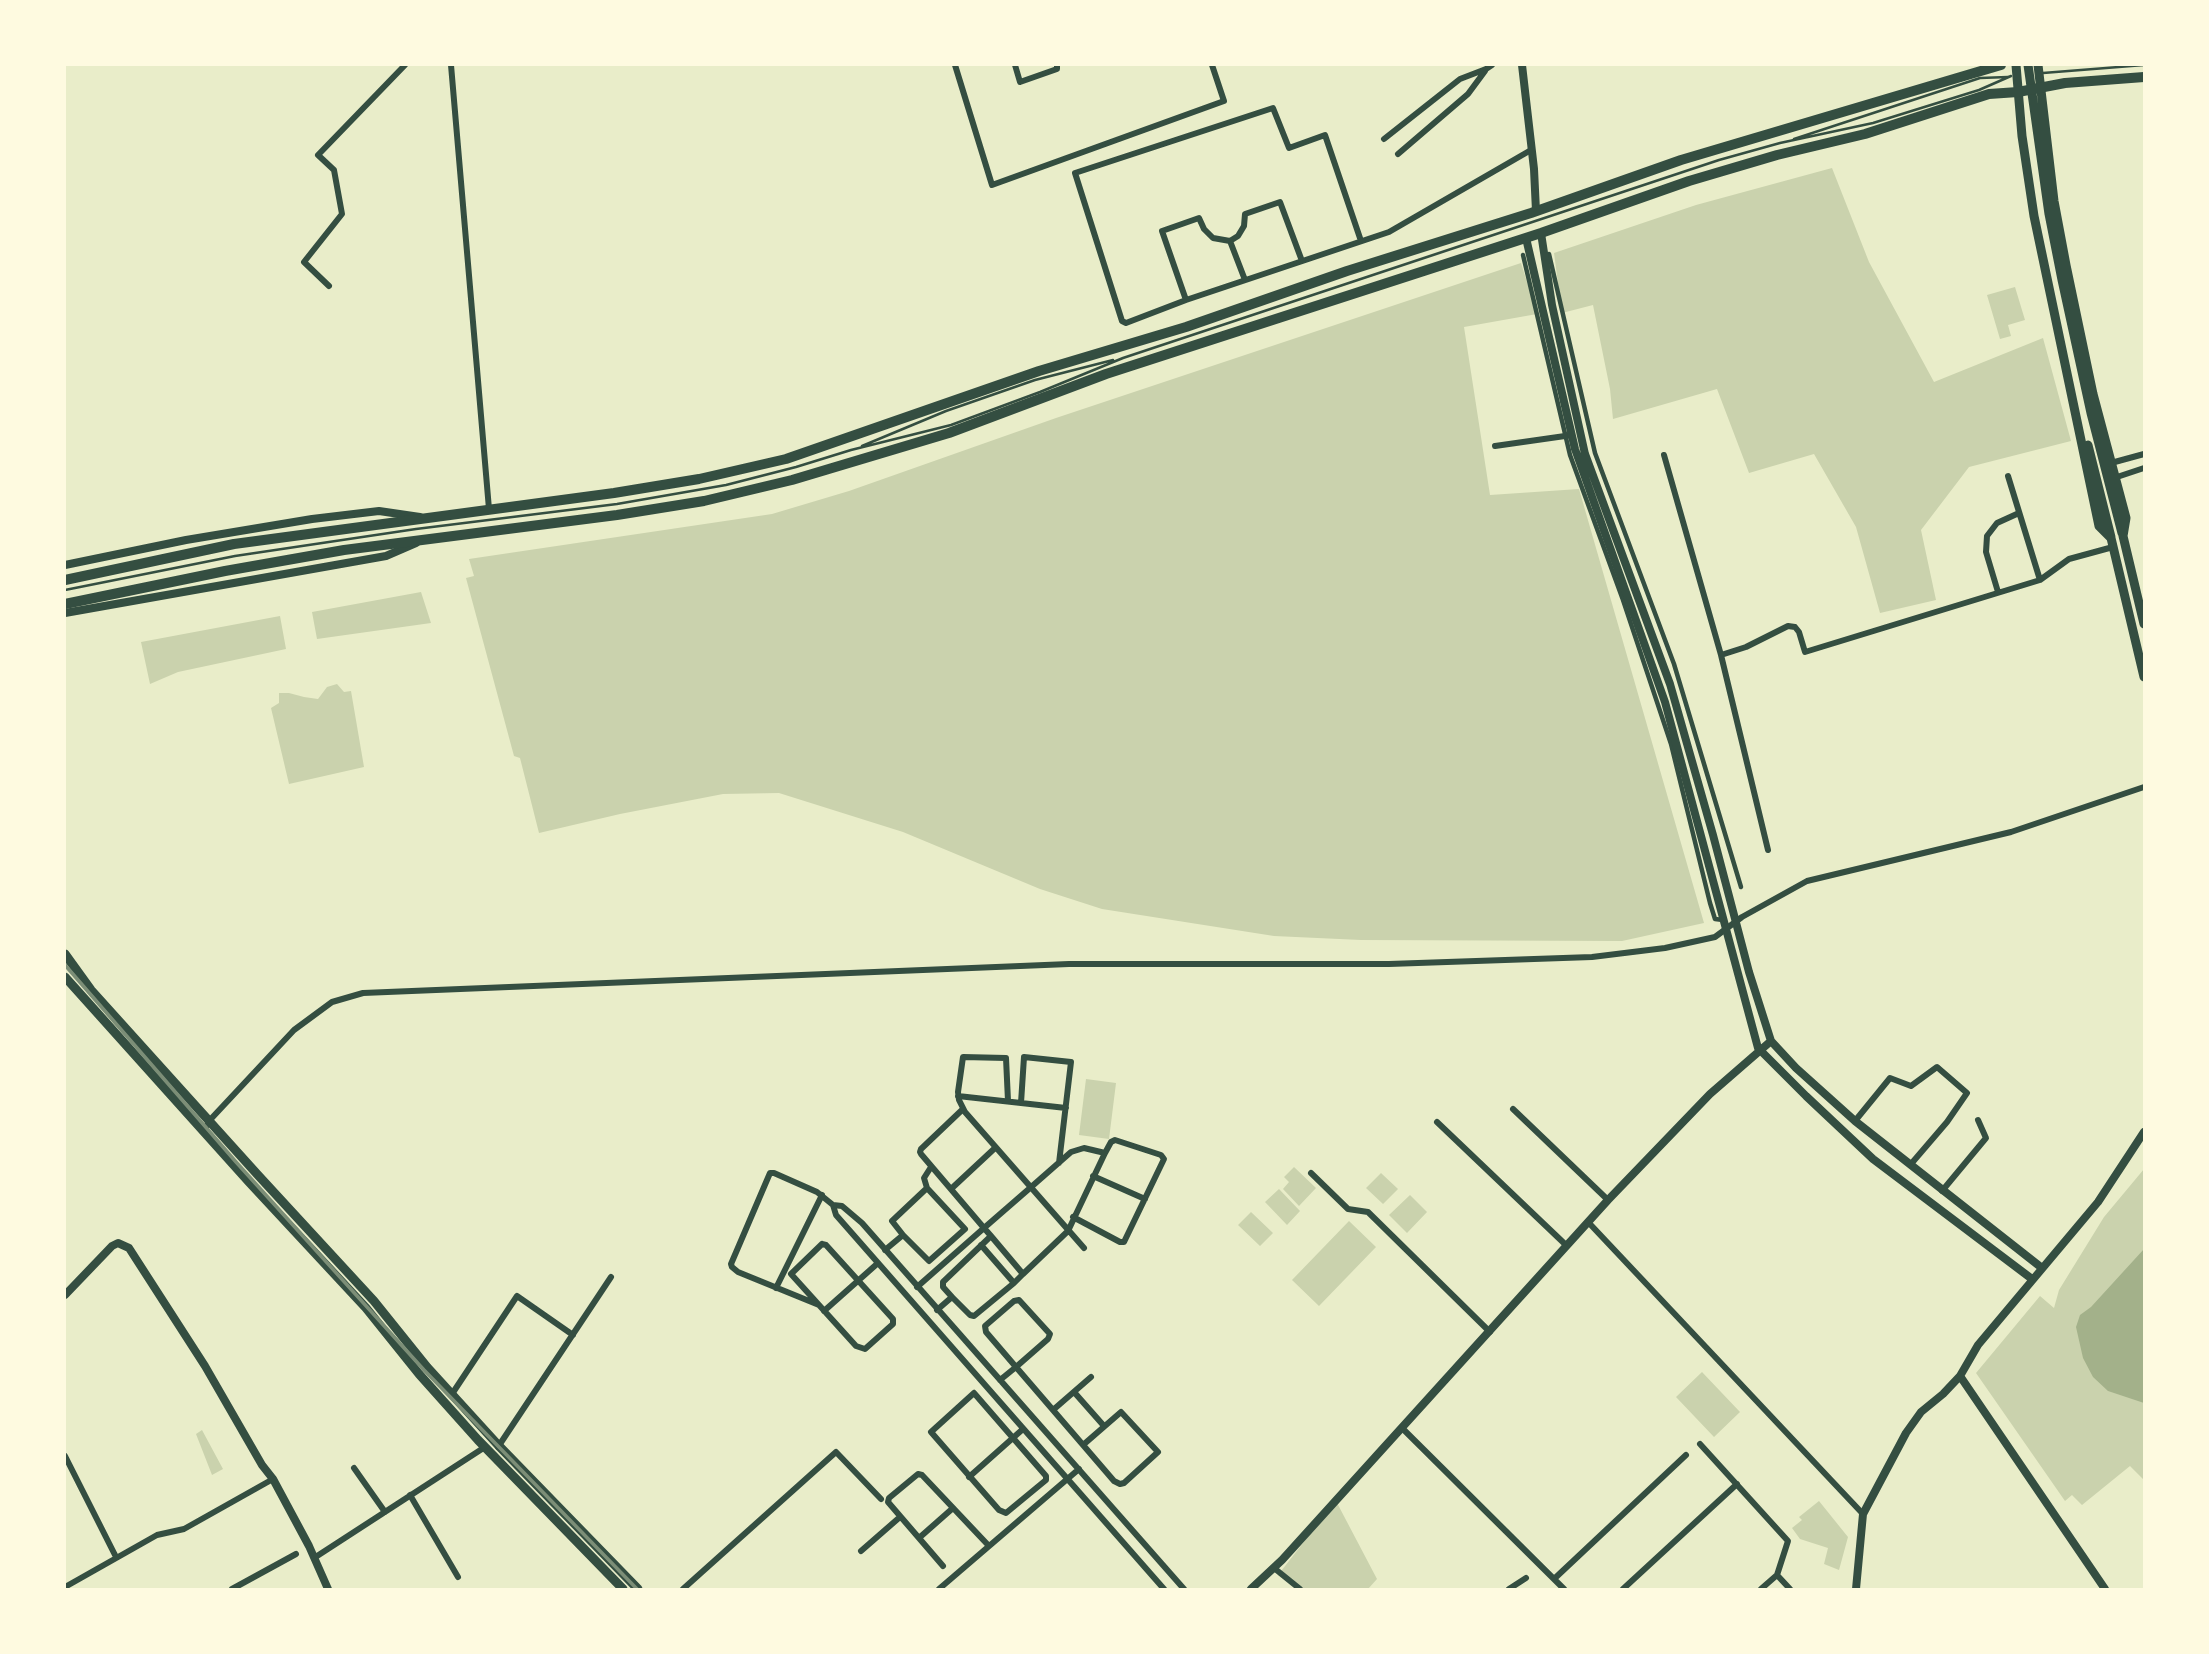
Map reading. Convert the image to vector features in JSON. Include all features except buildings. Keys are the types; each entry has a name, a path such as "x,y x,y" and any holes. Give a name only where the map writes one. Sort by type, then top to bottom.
{"main road":[{"path":"65,580 234,544 614,493 699,479 786,459 1039,371 1186,327 1681,160 2001,65"},
{"path":"2018,65 2014,76 2034,216 2099,526 2112,543"},
{"path":"2018,65 2039,215 2081,415 2144,677"},
{"path":"2039,69 2054,201 2110,463 2111,479"},
{"path":"2028,70 2049,214 2091,413 2126,518 2123,536 2144,624"},
{"path":"65,604 344,550 617,515 704,501 792,480 949,433 1107,374 1526,238 1689,181 1777,155 1865,134 1989,94 2040,89 2065,83 2144,77"},
{"path":"65,954 91,990 374,1301 452,1394 638,1589"},
{"path":"65,977 366,1308 419,1374 485,1447 623,1589"}],"street":[{"path":"329,286 304,261 342,214 334,170 318,155 405,65"},
{"path":"451,65 488,509"},
{"path":"955,65 992,185 1224,101 1212,65"},
{"path":"1015,65 1020,82 1057,69 1057,65"},
{"path":"1521,65 1536,211"},
{"path":"1384,139 1460,79 1489,67"},
{"path":"1398,154 1468,94 1489,67"},
{"path":"1361,241 1325,135 1289,148 1273,108 1075,173 1122,321 1126,323 1185,300 1389,232 1531,150"},
{"path":"1185,300 1163,231 1199,218 1204,229 1213,238 1230,241 1238,236 1244,226 1245,214 1280,202 1303,261"},
{"path":"1541,233 1552,305 1585,454 1670,684 1749,972 1771,1041 1796,1068 1855,1121 2042,1268"},
{"path":"1526,238 1568,435"},
{"path":"1230,241 1245,280"},
{"path":"1549,254 1595,453 1674,664 1741,887"},
{"path":"1523,255 1568,435 1665,702 1760,1050 1873,1159 2032,1279"},
{"path":"1495,446 1568,435"},
{"path":"1664,454 1721,655 1768,850"},
{"path":"2110,463 2144,454"},
{"path":"2111,479 2144,468"},
{"path":"2008,476 2040,580"},
{"path":"65,565 186,540 312,519 379,511 425,518"},
{"path":"1998,592 1986,552 1987,536 1997,523 2019,513"},
{"path":"65,612 386,556 425,539"},
{"path":"1721,655 1746,647 1788,626 1795,627 1799,632 1805,652 2040,580 2069,558 2112,543"},
{"path":"204,1132 209,1121 294,1030 332,1002 363,993 1069,964 1389,964 1592,957 1690,944 1715,937 1725,925 1807,881 2011,832 2144,788"},
{"path":"1251,1589 1274,1568 1608,1200 1710,1094 1771,1041"},
{"path":"1008,1101 1007,1059 963,1056 958,1096 964,1109 1084,1248"},
{"path":"1021,1103 1024,1057 1069,1060 1072,1065 1059,1163"},
{"path":"1855,1121 1891,1078 1912,1087 1937,1067 1967,1093 1947,1122 1911,1164"},
{"path":"958,1096 1066,1108"},
{"path":"964,1109 921,1149 921,1154 1023,1274"},
{"path":"1513,1109 1608,1200"},
{"path":"1942,1191 1986,1138 1978,1120"},
{"path":"1437,1122 1567,1246"},
{"path":"1856,1589 1863,1514 1878,1482 1913,1423 1921,1412 1960,1376 1978,1345 2098,1202 2144,1132"},
{"path":"991,1236 943,1282 943,1287 970,1315 977,1316 1068,1231 1073,1217 1111,1142 1115,1140 1163,1157 1124,1242 1073,1217"},
{"path":"951,1189 995,1148"},
{"path":"918,1287 1059,1163 1080,1149 1105,1153"},
{"path":"927,1188 892,1221 929,1261 965,1230 927,1188 924,1178 931,1167"},
{"path":"819,1305 738,1272 731,1264 768,1174 774,1173 822,1195 833,1205 836,1215 1164,1589"},
{"path":"1311,1173 1348,1209 1368,1212 1490,1332"},
{"path":"1094,1177 1145,1199"},
{"path":"776,1288 822,1195"},
{"path":"833,1205 842,1206 862,1223 1184,1589"},
{"path":"1589,1223 1863,1514"},
{"path":"885,1250 903,1235"},
{"path":"65,1295 112,1247 118,1243 129,1248 273,1479 328,1589"},
{"path":"822,1244 826,1245 858,1281 893,1322 865,1349 856,1346 790,1274 822,1244"},
{"path":"981,1245 1014,1283"},
{"path":"824,1311 878,1263"},
{"path":"493,1455 611,1277"},
{"path":"452,1394 517,1296 573,1335"},
{"path":"937,1310 952,1297"},
{"path":"1000,1380 1016,1367 1048,1339 1050,1334 1022,1301 1016,1300 988,1322 985,1329 1016,1367 1114,1482 1120,1484 1156,1455 1157,1449 1124,1412 1119,1413 1083,1445"},
{"path":"1960,1376 2105,1589"},
{"path":"1053,1410 1091,1377"},
{"path":"981,1400 990,1392"},
{"path":"1074,1392 1104,1426"},
{"path":"972,1393 981,1400 1045,1473 1045,1480 1006,1513 999,1510 931,1432 972,1393"},
{"path":"1402,1428 1564,1589"},
{"path":"969,1477 1023,1429"},
{"path":"1700,1444 1788,1541 1777,1575 1761,1589"},
{"path":"314,1558 485,1447"},
{"path":"683,1589 836,1452 881,1499"},
{"path":"1554,1579 1686,1455"},
{"path":"65,1456 116,1557"},
{"path":"354,1468 384,1512"},
{"path":"939,1589 1079,1469"},
{"path":"943,1566 887,1500 918,1474 922,1475 989,1546"},
{"path":"65,1587 157,1535 184,1529 273,1479"},
{"path":"1623,1589 1737,1484"},
{"path":"410,1495 458,1577"},
{"path":"919,1538 953,1508"},
{"path":"861,1551 900,1517"},
{"path":"232,1589 296,1554"},
{"path":"1274,1568 1300,1589"},
{"path":"1777,1575 1790,1589"},
{"path":"1509,1589 1526,1578"}],"lane":[{"path":"2028,70 2144,65"},
{"path":"1780,143 1873,123 2014,76"},
{"path":"851,450 946,411 1035,380 1123,358 1719,160 1980,78 2014,76"},
{"path":"65,590 234,556 416,529 617,504 726,485 951,425 1040,393 1123,358"}],"shaded area":[{"path":"1832,168 1869,262 1934,382 2043,338 2071,441 1969,467 1921,530 1936,600 1880,613 1856,527 1814,454 1749,473 1717,389 1613,419 1610,389 1593,305 1562,313 1554,253 1696,205"},
{"path":"1521,263 1537,314 1464,327 1490,495 1579,489 1704,923 1622,941 1361,940 1274,936 1102,909 1040,889 903,832 779,793 723,794 539,833 520,758 514,756 466,578 474,576 469,559 772,514 849,491 1056,418"},
{"path":"2015,287 2025,320 2008,325 2011,336 2000,339 1987,295"},
{"path":"421,592 431,623 317,639 312,612"},
{"path":"280,616 286,649 178,672 150,684 141,642"},
{"path":"337,684 344,692 351,691 364,767 289,784 271,708 279,703 279,693 318,699 327,687"},
{"path":"1086,1079 1116,1083 1109,1139 1079,1135"},
{"path":"1294,1167 1316,1188 1299,1206 1283,1189 1289,1182 1284,1177"},
{"path":"2144,1169 2144,1480 2130,1466 2082,1505 2072,1495 2065,1501 1976,1373 2040,1296 2054,1308 2059,1290 2104,1217"},
{"path":"1381,1173 1398,1189 1383,1204 1366,1188"},
{"path":"1279,1189 1300,1211 1287,1225 1265,1202"},
{"path":"1410,1195 1427,1212 1407,1233 1389,1215"},
{"path":"1251,1212 1273,1233 1260,1246 1238,1225"},
{"path":"1349,1221 1376,1247 1319,1306 1292,1280"},
{"path":"2144,1249 2144,1403 2108,1391 2093,1377 2083,1358 2076,1327 2080,1315 2091,1307"},
{"path":"1702,1372 1740,1412 1714,1437 1676,1397"},
{"path":"202,1430 223,1469 212,1475 196,1434"},
{"path":"1336,1501 1377,1579 1368,1589 1298,1589 1278,1575"},
{"path":"1819,1501 1848,1537 1839,1570 1824,1564 1828,1548 1800,1539 1792,1528 1802,1520 1799,1517"}],"railway":[{"path":"65,965 236,1162 424,1370 637,1589"}]}
